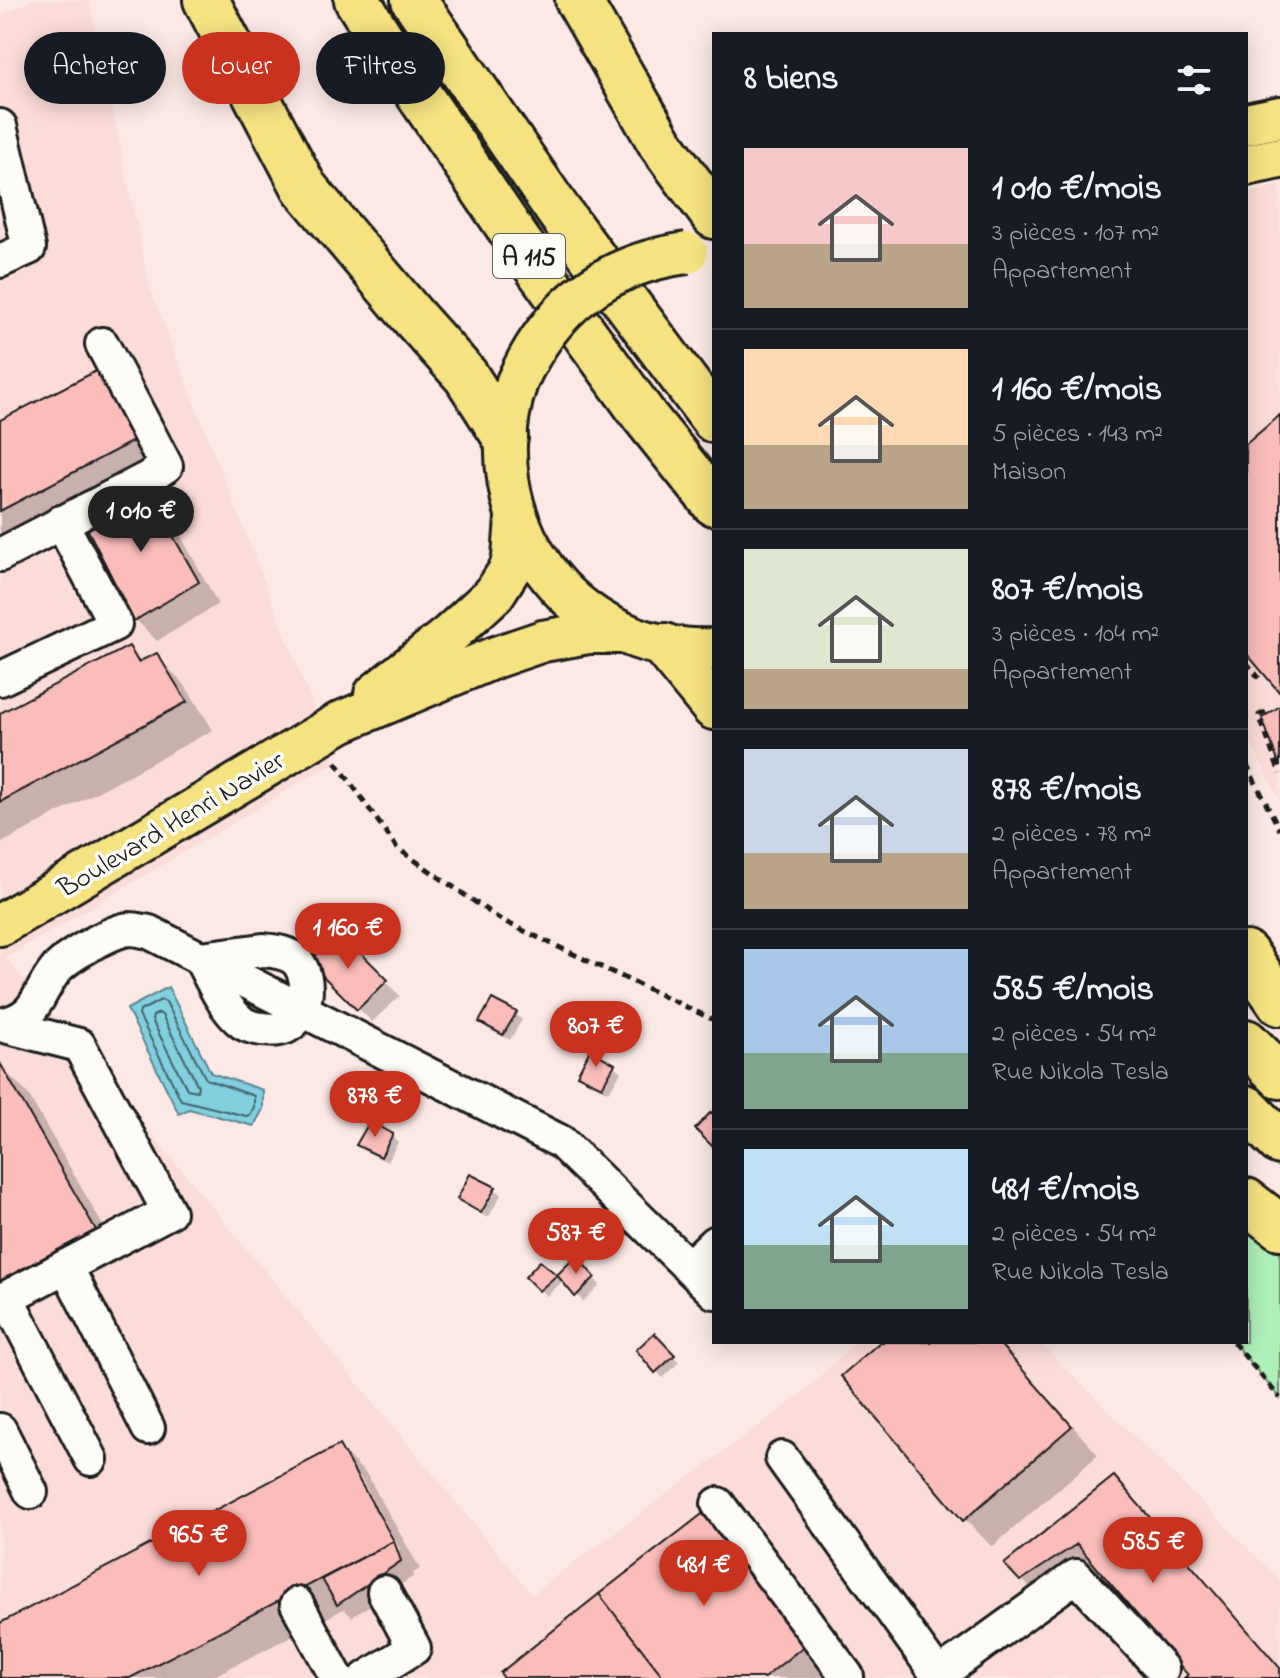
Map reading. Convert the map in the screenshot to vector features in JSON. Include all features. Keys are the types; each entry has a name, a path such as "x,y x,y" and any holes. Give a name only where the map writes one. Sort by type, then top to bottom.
{"highway":[{"path":"206,0 304,187 466,376 505,437"},
{"name":"A 115","path":"357,0 520,244 645,417 712,501"},
{"name":"A 115","path":"414,0 559,212 712,417"},
{"path":"578,0 661,144 712,213"},
{"path":"644,639 712,705"},
{"path":"1248,957 1280,1003"},
{"path":"1248,1044 1280,1076"},
{"path":"1248,1110 1280,1142"},
{"path":"1248,1203 1280,1227"}],"main road":[{"path":"1248,124 1280,117"},
{"path":"1248,165 1280,158"},
{"path":"644,639 600,620 578,605 558,586 534,554 516,518 509,491 505,437 517,382 537,342 558,316 602,280 632,266 664,256 700,253"},
{"name":"Boulevard Henri Navier","path":"0,925 329,729 448,636 503,582 513,557 516,518"},
{"name":"Boulevard Henri Navier","path":"329,729 496,657 543,641 588,633 644,639 684,649 712,649"}],"lane":[{"path":"0,126 29,248 0,261"},
{"path":"0,555 166,466 102,344"},
{"path":"0,679 115,624 61,522"},
{"path":"1,1025 18,1021 34,1006 55,971 67,958 128,929 149,932 200,958 241,1022 271,1030 286,1027 301,1010 305,997 305,976 296,961 283,953 263,950 200,958"},
{"path":"301,1010 561,1142 712,1290"},
{"path":"1,1025 79,1045 169,1212 3,1300 91,1459"},
{"path":"689,1267 712,1245"},
{"path":"66,1266 148,1428"},
{"path":"0,1430 31,1492"},
{"path":"782,1458 937,1677 1076,1576 1162,1669"},
{"path":"718,1504 847,1676 844,1678"},
{"path":"366,1678 414,1648 384,1592"},
{"path":"297,1604 337,1678"}],"path":[{"path":"1248,664 1259,678"},
{"path":"1266,712 1259,715 1280,774"},
{"path":"329,729 397,848 501,920 712,1019"},
{"path":"1248,768 1280,830"},
{"path":"1235,1344 1280,1398"}],"shaded area":[{"path":"32,0 89,0 96,32 24,32 24,104 111,104 151,292 335,762 6,958 532,1594 803,1393 853,1344 1041,1344 1280,1580 1280,1678 0,1678 0,16"},
{"path":"1280,184 1280,800 1248,738 1248,194"}],"green space":[{"path":"1248,1222 1280,1246 1280,1398 1235,1344 1248,1344"}],"water":[{"path":"168,987 211,1073 263,1090 263,1109 254,1126 189,1109 179,1114 127,1009"}],"building":[{"path":"108,365 139,438 0,511 0,420"},
{"path":"1280,415 1280,693 1248,655 1248,442"},
{"path":"146,488 199,582 134,621 85,524"},
{"path":"129,646 138,662 157,653 187,702 0,802 0,713"},
{"path":"1280,706 1280,767 1262,718"},
{"path":"340,932 388,980 357,1010 309,962"},
{"path":"492,999 517,1012 503,1035 479,1022"},
{"path":"590,1050 615,1064 602,1087 577,1075"},
{"path":"0,1063 96,1230 0,1281"},
{"path":"711,1112 712,1146 695,1129"},
{"path":"370,1121 393,1134 381,1157 356,1145"},
{"path":"470,1174 496,1187 481,1213 457,1199"},
{"path":"576,1256 595,1277 575,1297 557,1275"},
{"path":"540,1261 557,1275 539,1291 525,1277"},
{"path":"654,1333 675,1355 655,1373 636,1350"},
{"path":"878,1344 1000,1344 1072,1426 963,1521 841,1376"},
{"path":"339,1445 394,1541 130,1678 0,1678 0,1623"},
{"path":"1114,1476 1280,1668 1280,1678 1184,1678 1188,1675 1077,1544 1020,1581 1004,1564"},
{"path":"710,1508 809,1642 764,1678 664,1678 599,1594"},
{"path":"394,1541 401,1561 337,1605 322,1579"},
{"path":"599,1594 664,1678 504,1678 500,1673"}]}
